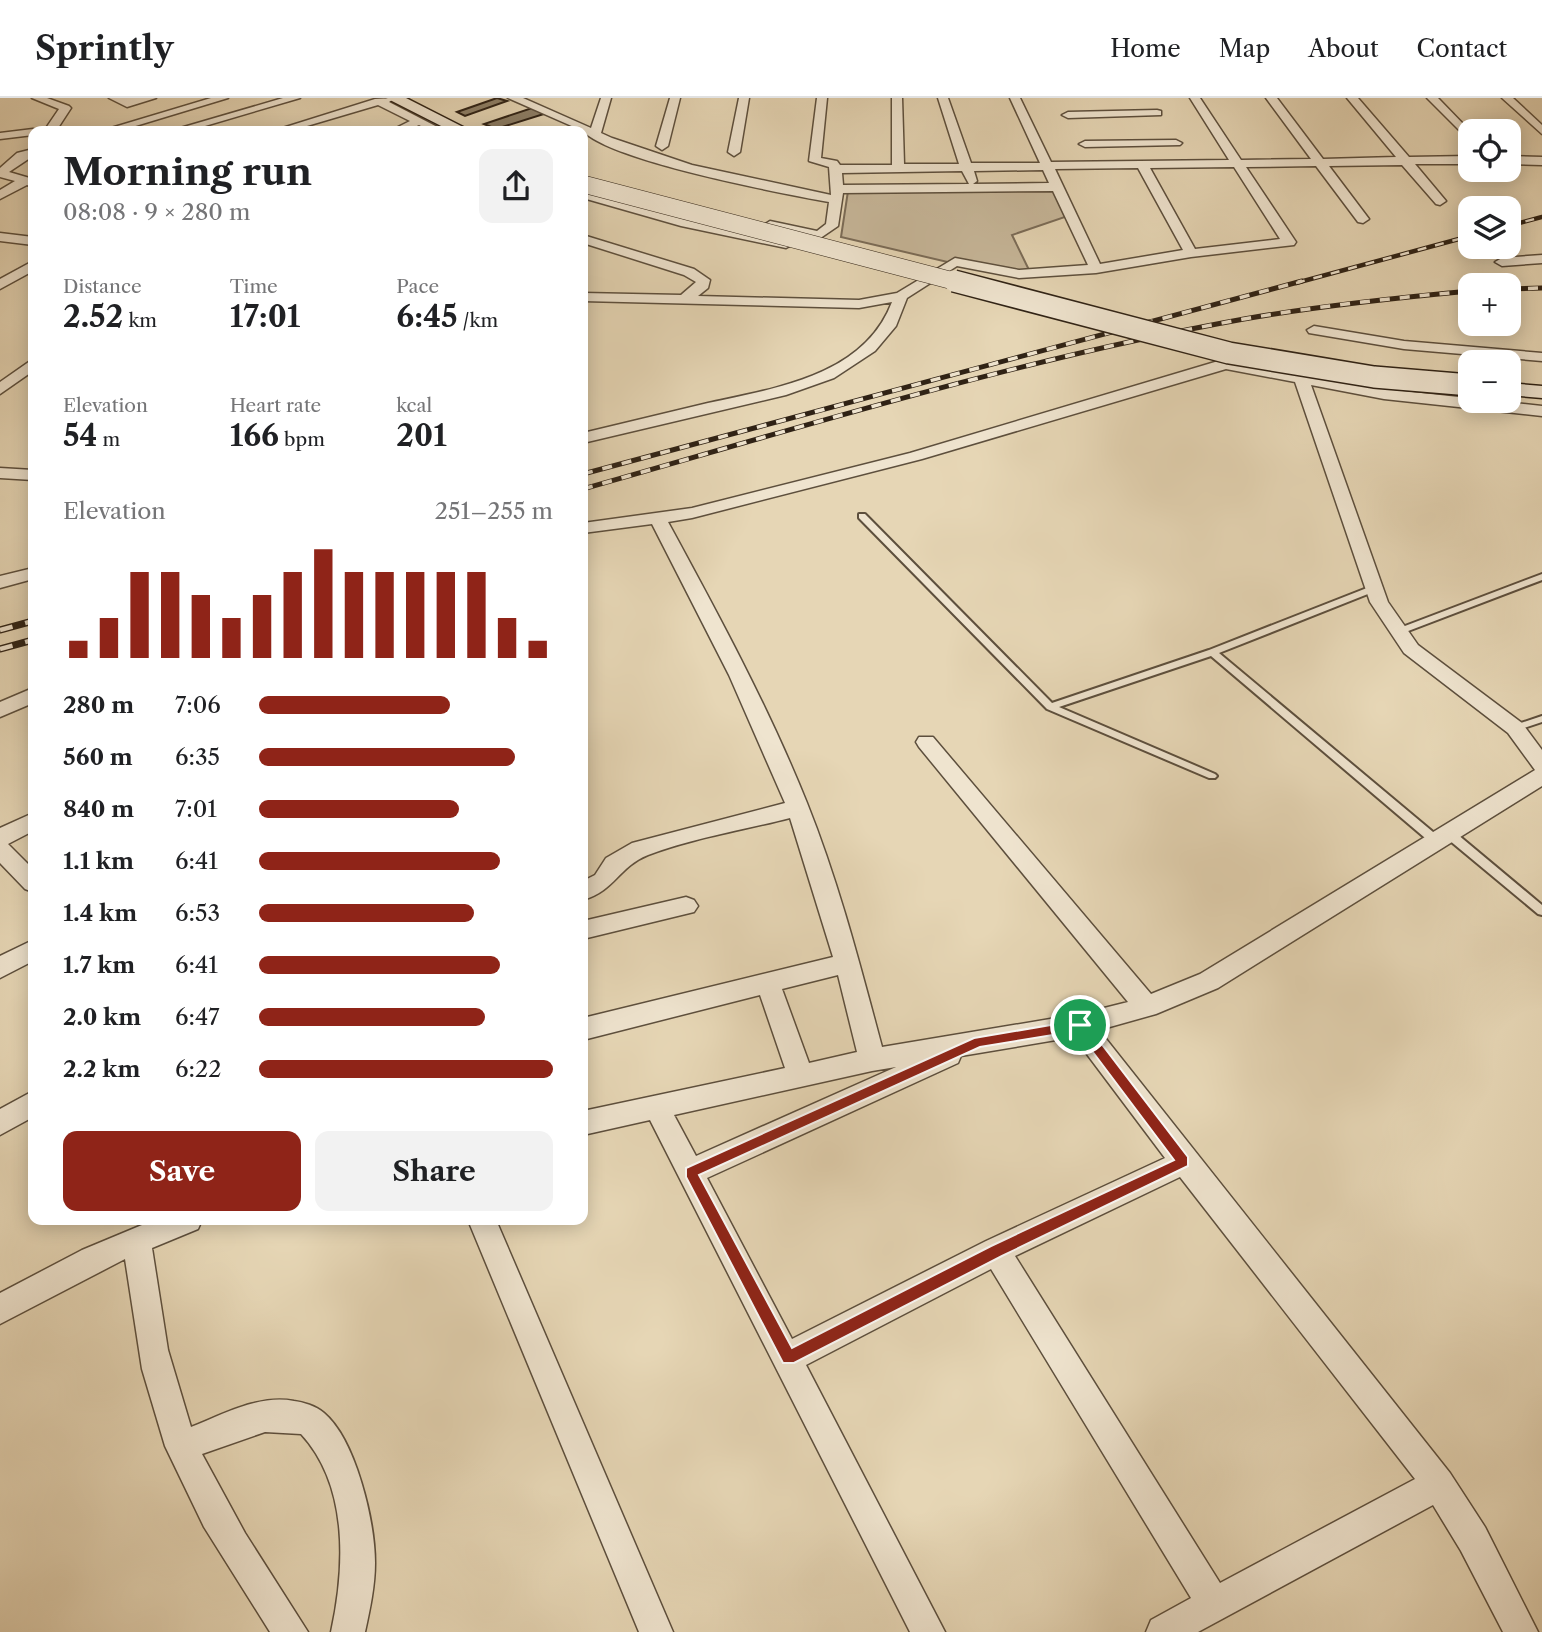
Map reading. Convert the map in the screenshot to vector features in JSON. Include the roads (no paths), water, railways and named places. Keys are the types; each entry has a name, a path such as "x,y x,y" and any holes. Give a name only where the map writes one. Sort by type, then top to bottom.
{"main road":[{"path":"388,99 451,126"},
{"path":"588,185 1229,353 1374,377 1458,384"},
{"path":"1521,390 1542,392"}],"street":[{"path":"37,98 65,108 54,126"},
{"path":"114,98 129,104 151,98"},
{"path":"125,126 223,98"},
{"path":"194,126 295,98"},
{"path":"513,98 573,126"},
{"path":"594,136 606,98"},
{"path":"662,146 675,98"},
{"path":"734,152 744,98"},
{"path":"588,177 713,212 812,235 824,234 832,226 837,189 836,169 833,164 815,162 822,98"},
{"path":"897,98 898,168"},
{"path":"943,98 973,188"},
{"path":"1015,98 1096,269"},
{"path":"1148,98 1189,164"},
{"path":"588,297 859,304 901,296 955,262 1019,274 1096,269 1191,253 1289,242 1195,98"},
{"path":"1271,98 1363,219"},
{"path":"1352,98 1440,201"},
{"path":"1432,98 1458,125"},
{"path":"1507,98 1542,131"},
{"path":"296,126 388,99 430,126"},
{"path":"1068,115 1166,128"},
{"path":"408,126 420,121"},
{"path":"1085,144 1166,128"},
{"path":"0,136 28,133"},
{"path":"588,133 642,154 770,188 833,199 837,203"},
{"path":"0,195 18,176 27,154"},
{"path":"836,169 1458,160"},
{"path":"1521,160 1542,161"},
{"path":"1142,165 1191,253"},
{"path":"837,189 1056,187"},
{"path":"588,196 604,202 929,278"},
{"path":"588,208 604,202"},
{"path":"0,237 28,240"},
{"path":"588,241 689,272 704,280 703,285 682,301"},
{"path":"1502,262 1542,259"},
{"path":"0,285 28,268"},
{"path":"588,438 707,409 751,402 816,381 839,368 880,336 890,324 901,296"},
{"path":"1314,330 1404,345 1542,357"},
{"path":"588,527 658,519 929,453 1225,364 1302,381 1398,396 1542,411"},
{"path":"0,389 28,368"},
{"path":"588,1122 872,1060 1080,1025 1147,1007 1209,981 1441,836 1540,764 1515,728 1411,649 1379,601 1302,381"},
{"path":"0,473 28,475"},
{"path":"658,519 731,657 797,808 848,963 872,1060"},
{"path":"0,582 28,575"},
{"path":"0,710 28,697"},
{"path":"926,743 1147,1007"},
{"path":"588,888 603,881 614,864 640,849 797,808"},
{"path":"0,838 28,824"},
{"path":"0,849 28,878"},
{"path":"588,929 686,905"},
{"path":"0,968 28,953"},
{"path":"588,1028 848,963"},
{"path":"767,981 800,1075"},
{"path":"1080,1025 1184,1162 1439,1484 1473,1539 1521,1632"},
{"path":"691,1172 979,1042"},
{"path":"0,1123 28,1106"},
{"path":"656,1106 789,1357 928,1632"},
{"path":"789,1357 996,1251 1184,1162"},
{"path":"0,1310 63,1272 174,1225"},
{"path":"484,1225 656,1632"},
{"path":"136,1239 161,1385 181,1446 213,1514 291,1632"},
{"path":"996,1251 1215,1606"},
{"path":"181,1446 259,1419 292,1416 313,1423 334,1454 350,1497 359,1550 357,1593 348,1632"},
{"path":"1163,1632 1439,1484"}],"lane":[{"path":"862,516 1050,707 1212,776"},
{"path":"1400,631 1542,577"},
{"path":"1050,707 1212,652 1375,588"},
{"path":"1212,652 1441,836 1542,911"},
{"path":"1515,728 1542,719"}],"railway":[{"path":"1521,223 1542,217"},
{"path":"1296,283 1458,239"},
{"path":"588,473 1302,281"},
{"path":"1521,289 1542,288"},
{"path":"588,488 994,374 1160,335 1272,314 1458,292"},
{"path":"0,630 28,622"},
{"path":"0,649 28,641"}]}
